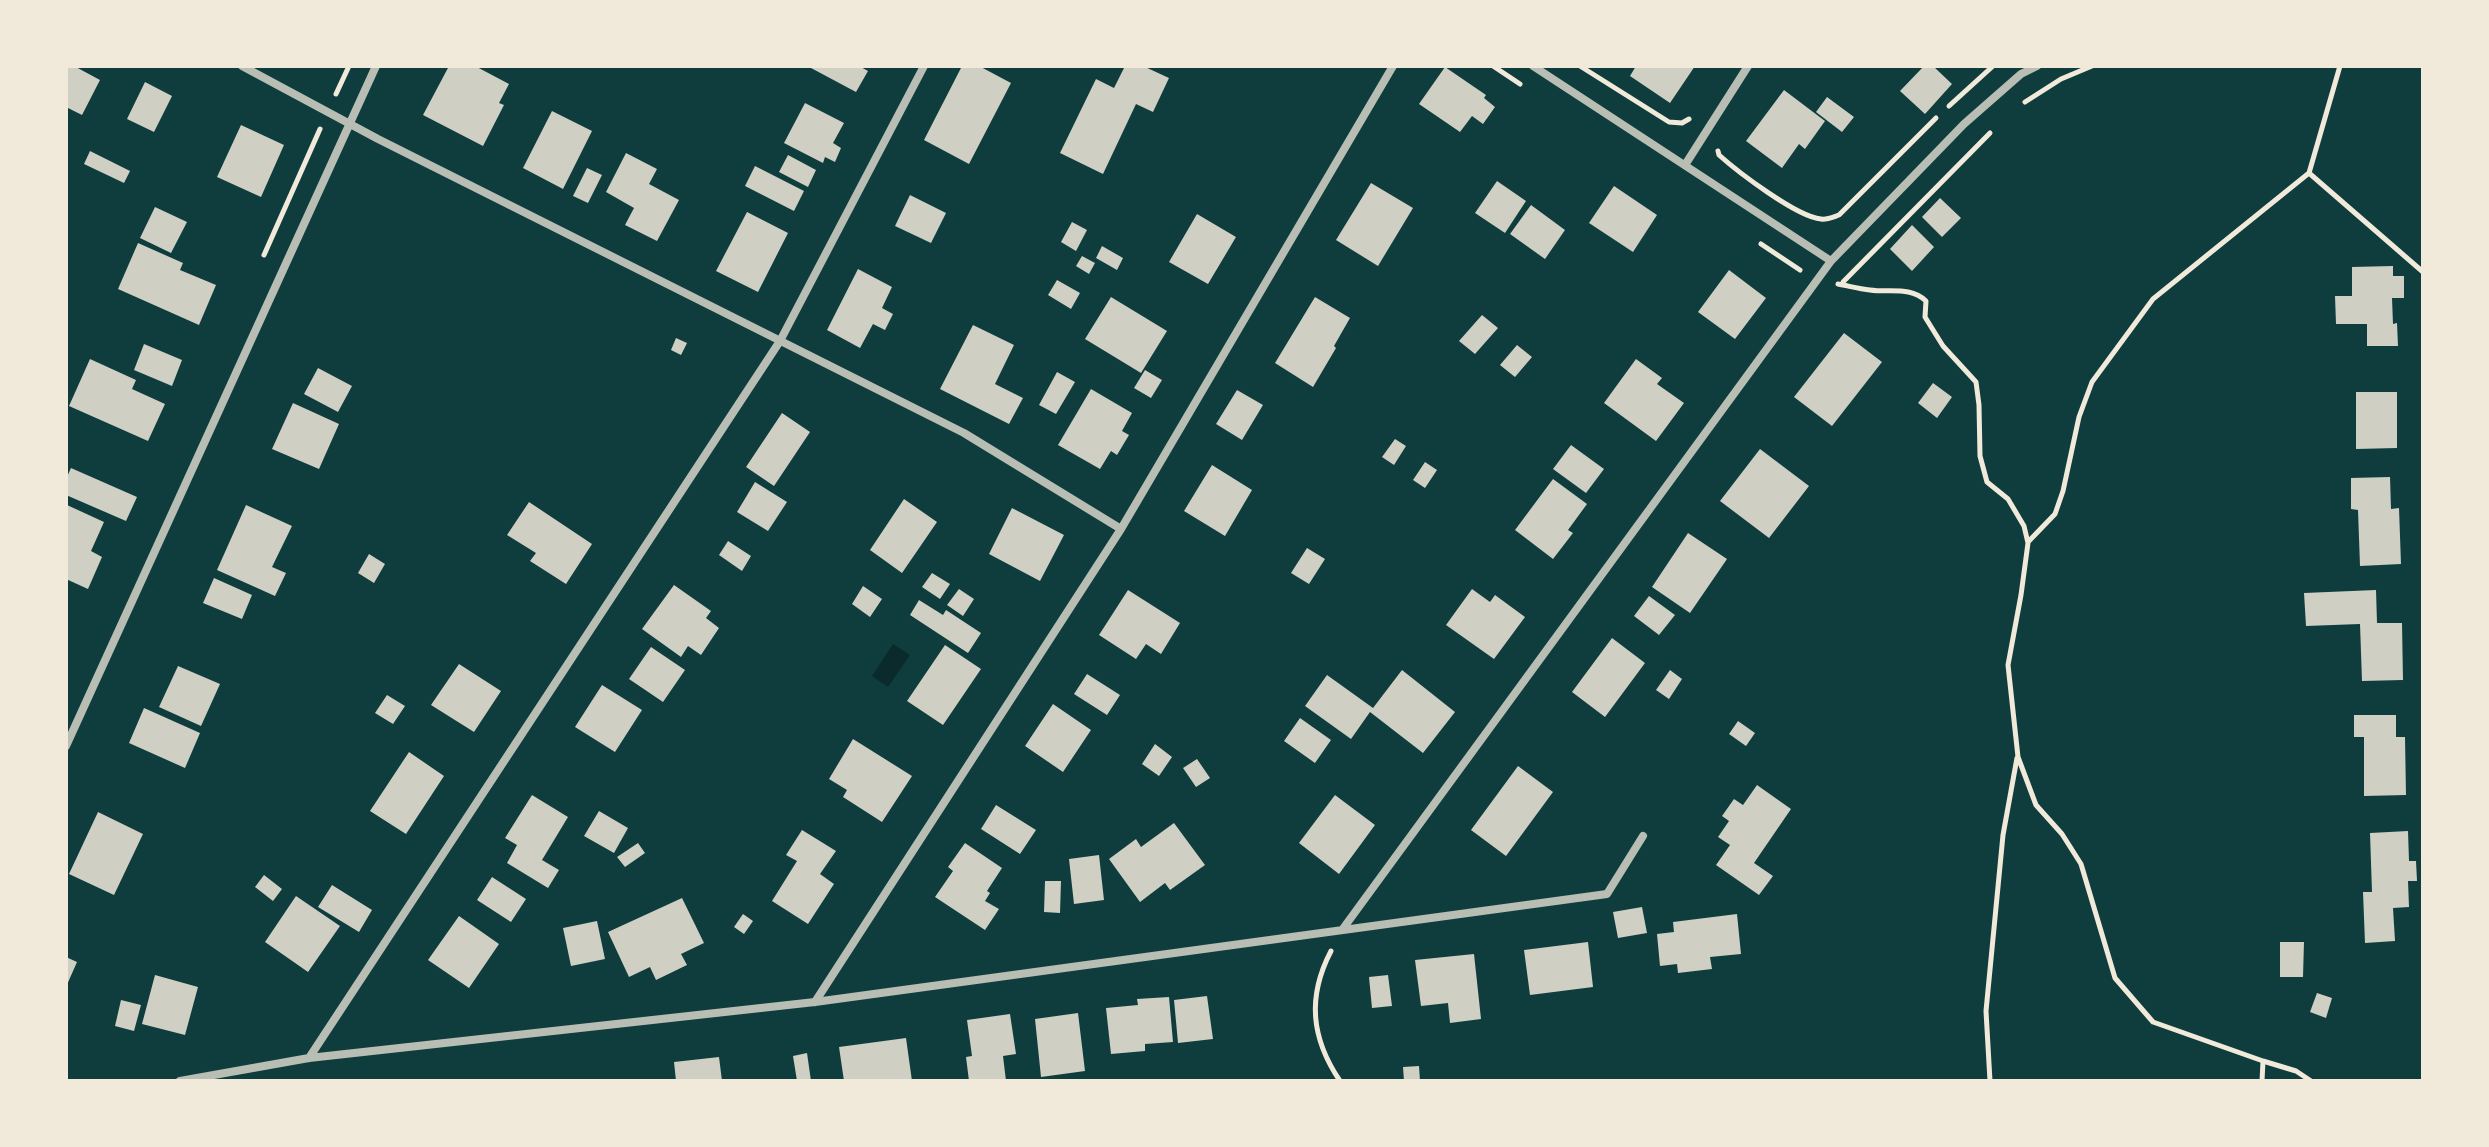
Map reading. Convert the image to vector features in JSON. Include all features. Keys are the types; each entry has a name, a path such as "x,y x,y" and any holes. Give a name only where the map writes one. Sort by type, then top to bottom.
{"street":[{"path":"242,66 350,124 964,433 1121,529"},
{"path":"66,746 376,66"},
{"path":"309,1058 780,341 924,66"},
{"path":"815,1002 1121,529 1393,66"},
{"path":"1533,66 1831,261"},
{"path":"1685,165 1748,66"},
{"path":"1342,930 1831,261 1964,124 2021,74 2037,66"},
{"path":"180,1081 309,1058 815,1002 1607,894 1643,836"}],"path":[{"path":"1580,66 1669,122 1682,123 1696,112"},
{"path":"1689,120 1713,137 1719,155 1737,170 1805,215 1826,220 1839,215 1993,66"},
{"path":"2021,105 2061,79 2092,66"},
{"path":"2028,543 2055,514 2079,417 2092,382 2153,299 2309,173 2340,66"},
{"path":"1999,124 1847,280 1838,284 1870,290 1908,291 1919,295 1926,301 1925,317 1943,346 1976,382 1980,456 1987,482 2008,499 2024,526 2028,543 2008,665 2018,757 2036,805 2062,834 2081,864 2115,978 2153,1022 2296,1071 2311,1081"},
{"path":"2309,173 2423,272"},
{"path":"1990,1081 1986,1011 2003,835 2018,757"},
{"path":"1340,1081 1326,1061 1317,1036 1316,1002 1321,970 1342,930"},
{"path":"2262,1081 2263,1061"}],"water":[{"path":"893,644 910,655 888,687 872,676"}],"building":[{"path":"66,66 74,66 100,80 82,115 66,107"},
{"path":"449,66 475,66 509,84 499,103 504,105 483,146 423,115"},
{"path":"812,66 859,66 868,71 856,92"},
{"path":"962,66 979,66 1011,83 969,164 924,140"},
{"path":"1125,66 1143,66 1169,78 1153,112 1136,104 1103,174 1060,153 1096,79 1114,88"},
{"path":"1636,66 1695,66 1670,103 1630,76"},
{"path":"1924,66 1933,66 1952,84 1925,114 1900,91"},
{"path":"1445,67 1486,95 1484,98 1495,107 1483,124 1472,116 1460,132 1419,104"},
{"path":"145,82 172,96 154,132 127,119"},
{"path":"1784,90 1825,121 1805,149 1799,144 1782,168 1746,141"},
{"path":"1827,97 1854,117 1842,132 1816,112"},
{"path":"805,103 844,123 833,143 841,148 835,162 825,157 823,163 784,143"},
{"path":"552,111 592,131 563,189 523,168"},
{"path":"241,125 284,145 261,197 217,177"},
{"path":"90,151 130,171 124,183 84,164"},
{"path":"626,153 657,169 649,184 679,200 657,241 625,225 634,208 606,192"},
{"path":"788,155 816,170 808,187 779,172"},
{"path":"755,166 804,191 794,211 745,186"},
{"path":"587,168 602,175 588,203 573,196"},
{"path":"1497,181 1526,201 1505,233 1475,213"},
{"path":"1371,183 1413,208 1378,266 1336,240"},
{"path":"1614,186 1657,215 1633,252 1589,223"},
{"path":"910,195 946,213 931,243 895,226"},
{"path":"1940,198 1961,218 1942,237 1922,217"},
{"path":"1531,205 1565,230 1545,259 1510,234"},
{"path":"155,207 187,222 171,253 140,238"},
{"path":"747,212 788,233 758,292 716,271"},
{"path":"1197,214 1236,237 1208,284 1169,262"},
{"path":"1072,222 1087,230 1076,251 1061,242"},
{"path":"1912,225 1934,247 1912,271 1890,249"},
{"path":"138,243 183,263 180,270 216,285 199,325 118,289"},
{"path":"1102,246 1123,258 1117,270 1096,258"},
{"path":"1082,256 1095,263 1089,274 1076,266"},
{"path":"2393,266 2393,276 2404,276 2404,298 2392,298 2398,346 2367,346 2367,324 2336,324 2335,296 2352,296 2352,267"},
{"path":"858,269 892,287 882,308 893,314 885,330 873,324 860,348 827,330"},
{"path":"1729,270 1766,298 1735,339 1698,312"},
{"path":"1057,280 1080,293 1071,309 1048,295"},
{"path":"1111,297 1167,331 1141,373 1085,339"},
{"path":"1315,297 1350,318 1313,387 1275,363"},
{"path":"1482,315 1498,328 1475,354 1459,341"},
{"path":"973,325 1014,345 995,384 1023,398 1009,424 940,389"},
{"path":"1844,333 1882,362 1832,426 1794,397"},
{"path":"676,338 687,343 681,355 671,350"},
{"path":"144,344 182,360 172,386 134,370"},
{"path":"1517,345 1532,357 1515,377 1500,365"},
{"path":"90,359 136,380 132,389 165,404 148,441 69,406"},
{"path":"1636,359 1662,378 1657,384 1684,403 1656,441 1604,403"},
{"path":"318,368 352,386 338,412 304,394"},
{"path":"1145,370 1162,380 1151,398 1134,388"},
{"path":"1057,372 1075,382 1056,414 1039,405"},
{"path":"1933,383 1952,397 1937,418 1918,403"},
{"path":"1091,389 1132,413 1122,431 1129,435 1117,455 1111,451 1100,469 1058,445"},
{"path":"1237,390 1263,405 1242,440 1216,424"},
{"path":"2356,392 2397,392 2397,448 2356,449"},
{"path":"293,403 339,424 319,469 272,449"},
{"path":"782,413 810,432 774,486 746,467"},
{"path":"1395,439 1406,446 1394,465 1382,457"},
{"path":"1571,445 1604,469 1586,493 1553,469"},
{"path":"1760,449 1809,486 1769,538 1720,501"},
{"path":"1425,462 1437,470 1425,488 1413,480"},
{"path":"1212,465 1252,490 1225,536 1184,511"},
{"path":"71,468 137,497 126,521 66,495 66,479"},
{"path":"2390,477 2391,509 2399,508 2401,564 2360,566 2358,510 2351,509 2351,478"},
{"path":"1553,479 1587,504 1568,530 1573,533 1553,559 1515,530"},
{"path":"755,482 787,502 768,531 737,512"},
{"path":"904,499 937,522 902,573 870,550"},
{"path":"529,502 592,544 566,584 530,561 536,553 507,535"},
{"path":"67,505 104,522 91,551 102,557 88,589 66,579"},
{"path":"246,505 292,526 272,567 286,573 275,596 217,570"},
{"path":"1012,508 1064,535 1040,581 989,554"},
{"path":"1688,533 1727,559 1690,613 1652,587"},
{"path":"728,541 751,556 742,571 719,555"},
{"path":"1307,548 1325,559 1309,584 1291,573"},
{"path":"369,554 385,564 374,583 358,573"},
{"path":"932,573 950,584 940,599 922,587"},
{"path":"214,578 252,595 242,619 203,603"},
{"path":"674,585 711,611 706,618 719,628 701,655 688,646 681,657 642,629"},
{"path":"863,586 882,599 870,617 852,604"},
{"path":"959,589 974,599 963,616 947,605"},
{"path":"1472,589 1490,602 1495,595 1525,617 1494,659 1446,625"},
{"path":"1128,590 1180,623 1161,654 1146,644 1136,659 1099,635"},
{"path":"2376,590 2377,623 2402,623 2403,680 2362,681 2360,624 2306,626 2304,593"},
{"path":"1649,596 1675,615 1659,635 1634,616"},
{"path":"919,600 943,615 946,610 981,633 968,653 910,615"},
{"path":"1612,638 1645,663 1605,717 1572,692"},
{"path":"945,645 981,669 943,725 907,701"},
{"path":"651,647 685,670 663,702 629,679"},
{"path":"459,664 501,691 474,732 431,705"},
{"path":"178,666 220,684 201,726 159,707"},
{"path":"1402,670 1455,712 1423,753 1370,712 1351,739 1305,706 1327,675 1373,708"},
{"path":"1670,670 1682,679 1669,699 1656,690"},
{"path":"1087,674 1120,695 1107,715 1074,694"},
{"path":"602,685 642,710 615,752 575,727"},
{"path":"387,695 405,706 393,724 375,713"},
{"path":"1053,704 1091,730 1063,772 1025,746"},
{"path":"144,708 200,733 185,768 129,743"},
{"path":"2354,715 2396,715 2396,737 2405,737 2406,795 2364,796 2364,737 2354,737"},
{"path":"1300,718 1331,740 1315,763 1284,741"},
{"path":"1738,721 1755,733 1746,746 1729,734"},
{"path":"853,739 912,776 882,822 843,797 847,790 829,779"},
{"path":"1155,744 1172,757 1159,776 1142,764"},
{"path":"409,752 444,776 406,834 370,811"},
{"path":"1197,759 1210,778 1196,787 1183,768"},
{"path":"1518,766 1553,792 1506,856 1471,830"},
{"path":"1757,785 1791,809 1754,863 1773,876 1759,895 1716,865 1730,845 1718,837 1729,821 1722,816 1734,799 1743,805"},
{"path":"532,795 568,817 542,860 559,870 548,888 507,863 517,845 505,838"},
{"path":"1335,795 1375,825 1339,874 1299,843"},
{"path":"996,805 1036,830 1020,854 981,829"},
{"path":"599,811 628,828 614,853 584,836"},
{"path":"98,812 143,834 114,895 69,874"},
{"path":"1174,823 1205,865 1170,890 1165,883 1140,902 1109,859 1136,839 1141,847"},
{"path":"802,830 836,851 820,874 834,884 808,924 772,901 797,861 786,855"},
{"path":"2408,831 2409,861 2416,861 2417,881 2408,881 2409,907 2393,908 2395,941 2365,943 2363,892 2372,892 2370,833"},
{"path":"638,843 645,853 625,867 617,857"},
{"path":"965,843 1002,868 987,891 990,893 985,901 999,909 985,930 935,897 953,871 948,867"},
{"path":"1099,855 1104,900 1074,904 1069,859"},
{"path":"264,875 282,889 273,901 255,887"},
{"path":"492,877 526,899 511,922 477,900"},
{"path":"1045,881 1061,881 1060,913 1044,912"},
{"path":"332,885 372,910 359,932 318,907"},
{"path":"296,896 340,926 308,972 265,942"},
{"path":"682,898 704,943 681,954 687,965 656,980 650,967 629,977 608,932"},
{"path":"1642,907 1647,933 1618,938 1613,912"},
{"path":"743,914 753,921 744,934 734,927"},
{"path":"1737,914 1741,954 1710,957 1712,969 1678,973 1677,964 1660,966 1657,934 1674,932 1673,922"},
{"path":"459,916 499,944 469,988 428,960"},
{"path":"597,921 605,959 571,966 563,928"},
{"path":"1588,942 1593,987 1530,995 1524,950"},
{"path":"2280,942 2304,942 2303,977 2280,977"},
{"path":"1474,954 1481,1019 1450,1023 1448,1003 1421,1006 1415,960"},
{"path":"66,957 77,962 66,987"},
{"path":"155,975 198,987 185,1035 142,1024"},
{"path":"1388,975 1392,1006 1372,1008 1369,977"},
{"path":"2317,993 2332,998 2326,1018 2310,1012"},
{"path":"1207,996 1213,1039 1178,1043 1174,1000"},
{"path":"1169,997 1173,1042 1145,1044 1145,1051 1111,1054 1106,1008 1138,1005 1137,999"},
{"path":"121,1000 141,1005 134,1031 115,1026"},
{"path":"1078,1013 1085,1071 1041,1077 1035,1019"},
{"path":"1010,1014 1016,1054 1003,1056 1006,1081 969,1081 966,1057 972,1056 967,1020"},
{"path":"906,1038 912,1081 844,1081 839,1047"},
{"path":"807,1053 811,1081 797,1081 793,1056"},
{"path":"719,1057 722,1081 676,1081 674,1062"},
{"path":"1419,1066 1420,1081 1404,1081 1403,1067"}]}
